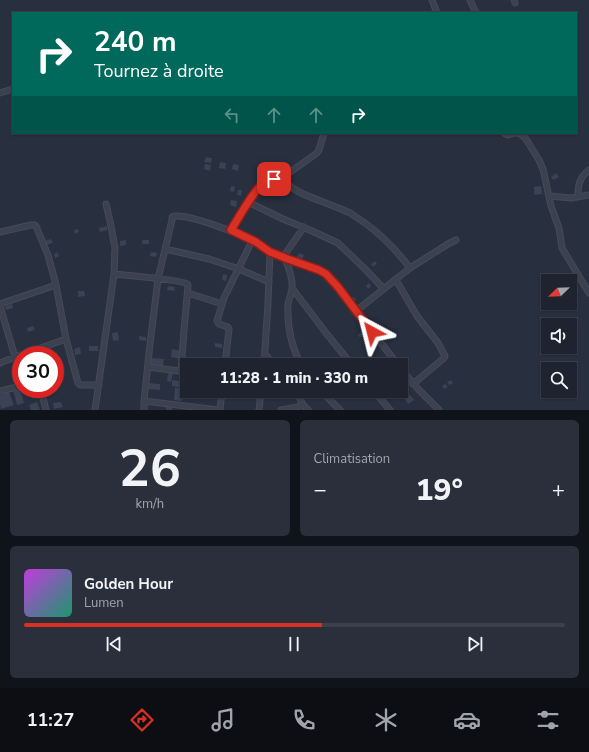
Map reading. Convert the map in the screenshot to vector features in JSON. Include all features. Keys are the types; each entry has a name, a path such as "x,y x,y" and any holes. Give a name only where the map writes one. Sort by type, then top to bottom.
{"street":[{"path":"432,0 437,12"},
{"path":"470,0 476,12"},
{"path":"0,94 12,89"},
{"path":"279,180 319,150 324,134"},
{"path":"520,134 524,137 539,160 545,177 551,206 559,228 562,248 589,293"},
{"path":"578,197 580,181 584,174 589,170"},
{"path":"231,230 248,202 262,184 267,180 279,180 299,192 351,214 359,219 378,232 410,268"},
{"path":"549,196 571,198 589,195"},
{"path":"248,202 338,243 384,289"},
{"path":"95,410 114,274 114,242 106,204"},
{"path":"144,410 151,331 158,279 172,217 175,216 186,217 231,230 270,252 326,274 393,358"},
{"path":"0,232 31,225 36,226 48,255 56,285 66,339 79,384 99,385"},
{"path":"284,258 304,227"},
{"path":"356,311 410,268 456,240"},
{"path":"226,358 229,329 217,321 224,298 252,241"},
{"path":"165,249 239,269 269,282"},
{"path":"265,358 270,252"},
{"path":"284,258 291,276 292,288 288,303 289,326 294,350 298,358"},
{"path":"114,274 186,283 188,286 188,293 185,358"},
{"path":"396,280 417,316 438,343 445,356 413,384"},
{"path":"12,347 0,305 56,285"},
{"path":"292,288 346,358"},
{"path":"188,293 222,304"},
{"path":"50,346 66,339"},
{"path":"266,354 269,358"},
{"path":"0,363 12,358"},
{"path":"148,367 180,371"},
{"path":"408,378 439,410"},
{"path":"0,391 12,388"},
{"path":"43,398 46,410"},
{"path":"144,400 219,410 221,398"},
{"path":"259,410 260,398"},
{"path":"301,398 303,405 308,410"},
{"path":"328,398 340,410"},
{"path":"380,398 390,410"},
{"path":"281,410 303,405"}],"building":[{"path":"206,157 212,158 211,163 204,162"},
{"path":"220,162 226,163 225,169 219,168"},
{"path":"205,164 211,165 210,171 204,169"},
{"path":"233,164 239,165 238,171 232,169"},
{"path":"556,173 559,177 553,180 551,177"},
{"path":"231,186 235,187 234,192 230,191"},
{"path":"541,186 542,194 534,195 534,187"},
{"path":"238,190 242,190 241,196 237,195"},
{"path":"231,200 237,201 236,207 230,205"},
{"path":"107,226 107,230 100,232 99,228"},
{"path":"78,229 79,232 75,234 74,230"},
{"path":"51,239 53,243 46,245 45,241"},
{"path":"126,240 126,245 120,246 120,241"},
{"path":"142,240 149,240 149,244 142,244"},
{"path":"57,252 59,256 55,258 54,254"},
{"path":"151,252 157,253 156,257 150,256"},
{"path":"299,253 304,255 302,260 296,258"},
{"path":"375,261 377,264 373,267 371,264"},
{"path":"223,274 227,275 226,281 222,280"},
{"path":"369,283 371,286 368,289 366,286"},
{"path":"168,286 175,287 174,291 167,290"},
{"path":"78,291 84,291 85,296 78,297"},
{"path":"354,297 356,300 353,302 351,299"},
{"path":"12,304 13,308 6,310 5,306"},
{"path":"33,326 35,330 28,332 27,328"},
{"path":"118,332 119,340 113,341 112,333"},
{"path":"361,332 363,335 360,338 358,335"},
{"path":"139,336 146,337 146,341 139,340"},
{"path":"215,343 222,344 222,348 215,347"},
{"path":"89,346 98,346 98,351 89,351"},
{"path":"80,347 81,354 75,355 74,349"},
{"path":"172,349 181,351 180,359 171,357"},
{"path":"151,358 164,359 163,367 151,365"},
{"path":"168,372 173,373 171,382 167,381"},
{"path":"172,380 180,381 180,387 172,386"},
{"path":"451,380 453,383 449,385 447,382"},
{"path":"147,383 160,384 160,390 147,389"},
{"path":"445,384 448,387 444,389 442,386"},
{"path":"175,388 180,389 180,398 182,398 182,401 174,400"},
{"path":"9,392 14,405 1,409 0,395"},
{"path":"410,395 414,400 408,404 405,399"},
{"path":"15,398 23,398 24,403 17,405"},
{"path":"37,402 40,410 31,410 29,405"},
{"path":"61,402 63,407 54,409 53,403"},
{"path":"166,406 172,407 172,410 166,410"}],"route":[{"path":"274,179 267,180 262,184 248,202 231,230 256,242 270,252 326,274 338,287 372,332"}]}
